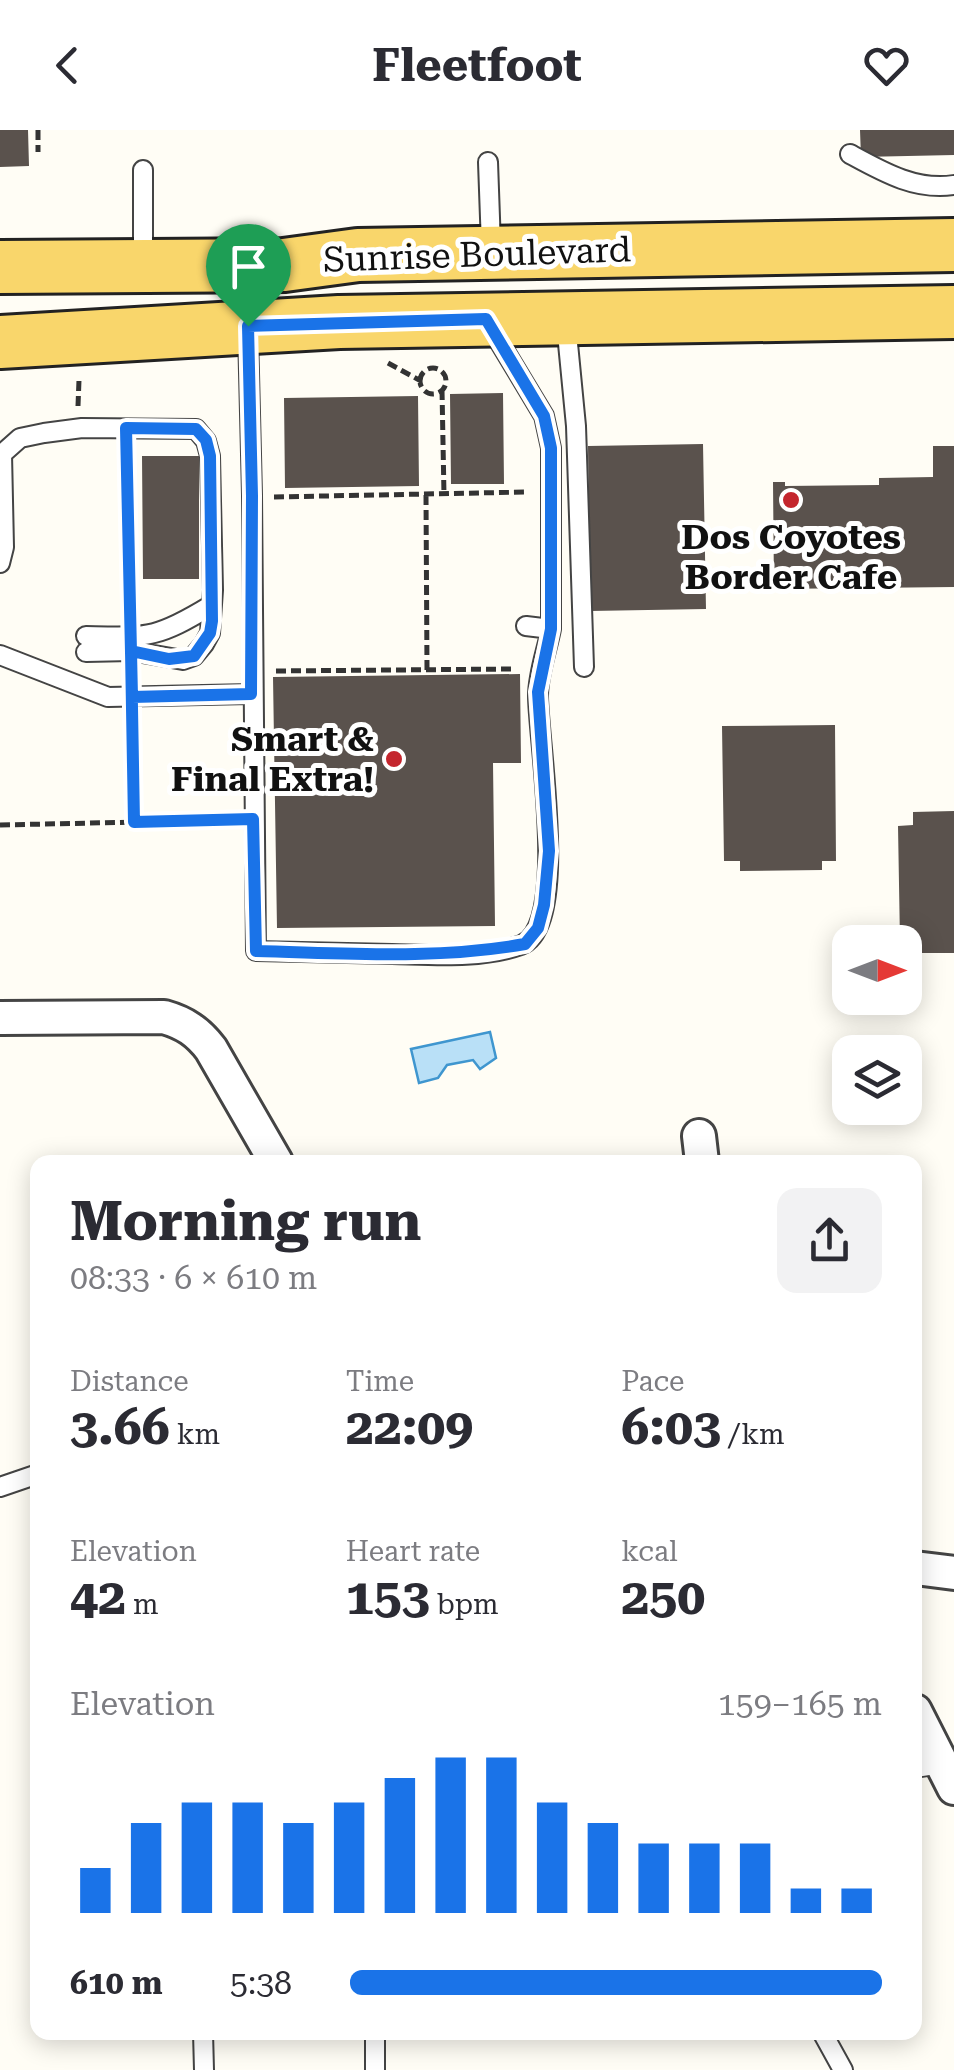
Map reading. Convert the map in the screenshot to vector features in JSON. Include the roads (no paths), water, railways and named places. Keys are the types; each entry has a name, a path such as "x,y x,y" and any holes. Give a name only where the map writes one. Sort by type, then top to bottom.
{"main road":[{"name":"Sunrise Boulevard","path":"0,267 284,265 358,255 954,246"},
{"name":"Sunrise Boulevard","path":"0,342 248,326 954,312"}],"street":[{"path":"0,1018 164,1017 181,1022 200,1034 211,1049 272,1155"},
{"path":"922,1569 954,1573"},
{"path":"922,1731 937,1774"}],"lane":[{"path":"850,154 886,174 926,186 954,185"},
{"path":"488,162 491,252"},
{"path":"142,170 142,268"},
{"path":"566,318 574,405 584,667"},
{"path":"248,326 256,951 476,953 525,944 538,928 549,851 538,692 551,629 551,448 544,416 486,319"},
{"path":"0,563 4,546 2,454 20,438 82,428 196,429 206,440 210,456 213,590 210,633 194,656 183,660 86,644 153,636 210,606"},
{"path":"526,626 551,629"},
{"path":"0,655 108,697 251,694"},
{"path":"0,1486 30,1477"},
{"path":"203,2040 204,2070"},
{"path":"375,2040 375,2070"},
{"path":"826,2040 843,2070"}],"water":[{"path":"490,1032 496,1058 480,1069 473,1060 447,1065 438,1078 419,1083 411,1049"}],"place":[{"name":"Dos Coyotes Border Cafe","path":"791,500"},
{"name":"Smart & Final Extra!","path":"394,759"}]}
